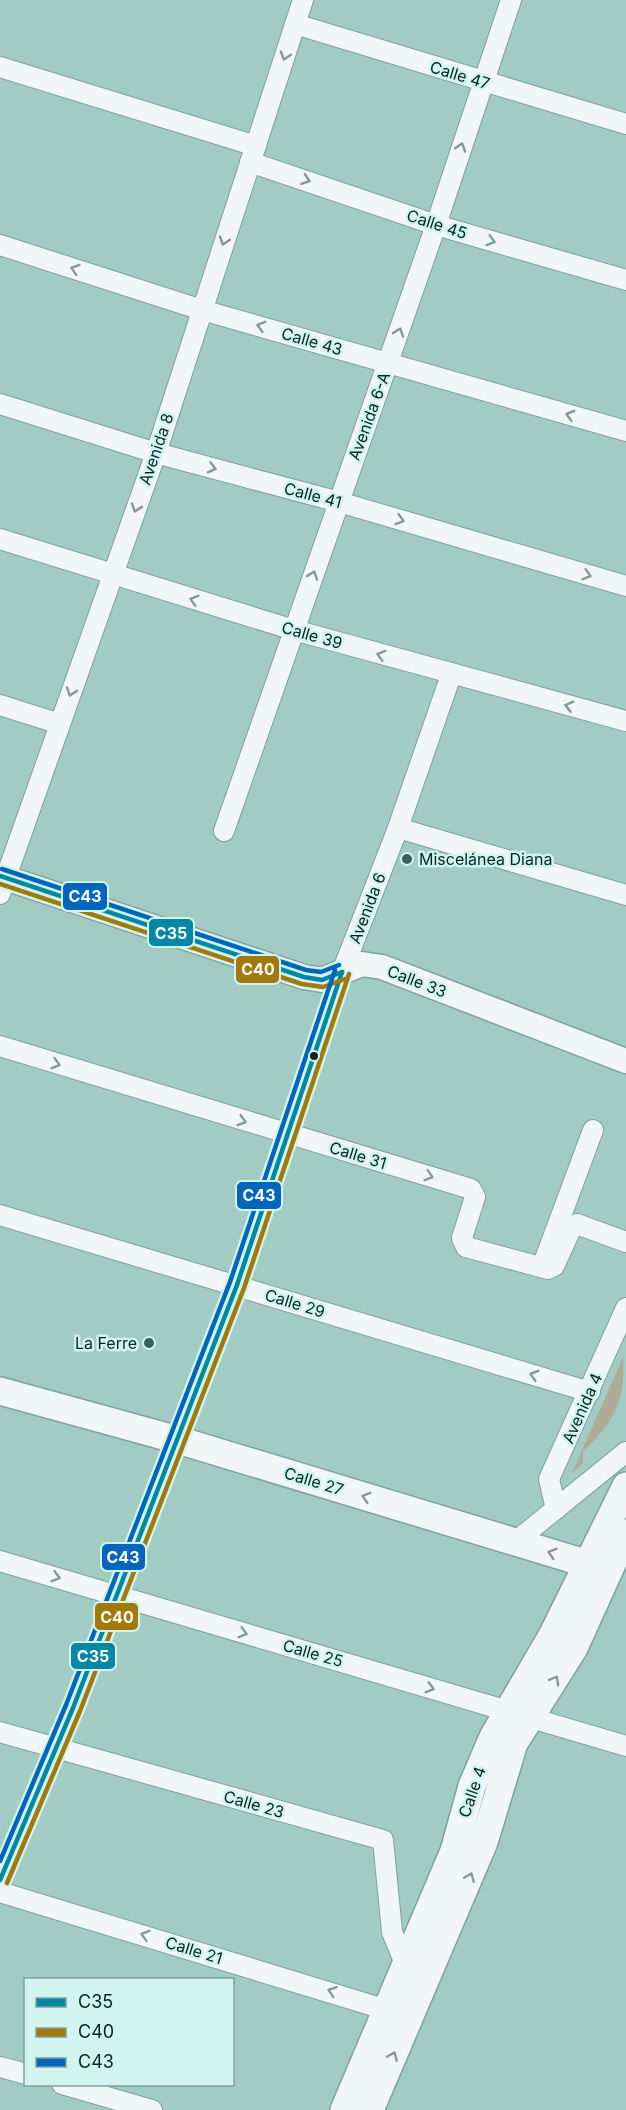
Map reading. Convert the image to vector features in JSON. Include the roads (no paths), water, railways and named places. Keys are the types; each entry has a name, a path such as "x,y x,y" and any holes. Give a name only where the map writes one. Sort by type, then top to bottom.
{"main road":[{"name":"Calle 27","path":"0,1391 178,1440 607,1570"},
{"name":"Calle 4","path":"607,1570 626,1486"},
{"name":"Calle 4","path":"344,2110 454,1851 472,1786 493,1737 519,1714 574,1648 607,1570 626,1533"},
{"name":"Calle 4","path":"370,2110 484,1842 514,1743 519,1714"}],"street":[{"name":"Avenida 8","path":"2,883 156,453 303,0"},
{"name":"Avenida 6-A","path":"224,831 436,225 511,0"},
{"name":"Calle 47","path":"295,24 626,124"},
{"name":"Calle 45","path":"0,67 253,154 436,225 626,280"},
{"name":"Calle 43","path":"0,245 202,310 626,431"},
{"name":"Calle 41","path":"0,404 156,453 339,502 626,586"},
{"name":"Calle 39","path":"0,539 112,576 294,630 626,722"},
{"name":"Avenida 6","path":"0,1880 118,1595 237,1285 342,972 398,828 451,675"},
{"path":"0,705 60,723"},
{"path":"398,828 626,895"},
{"name":"Calle 33","path":"2,883 304,977 322,980 362,964 382,967 626,1061"},
{"name":"Calle 31","path":"0,1046 471,1189 475,1197 462,1244 542,1267"},
{"path":"592,1130 542,1267 548,1269 554,1266 571,1229 577,1224 626,1242"},
{"name":"Calle 29","path":"0,1215 590,1392"},
{"name":"Avenida 4","path":"556,1509 549,1479 626,1308"},
{"path":"516,1542 626,1452"},
{"name":"Calle 25","path":"0,1561 626,1746"},
{"name":"Calle 23","path":"0,1732 383,1840 392,1932 406,1966"},
{"name":"Calle 21","path":"0,1892 387,2010"},
{"path":"0,2067 24,2073"},
{"path":"66,2086 152,2110"}],"place":[{"name":"Miscelánea Diana","path":"407,859"},
{"name":"La Ferre","path":"149,1343"}]}
